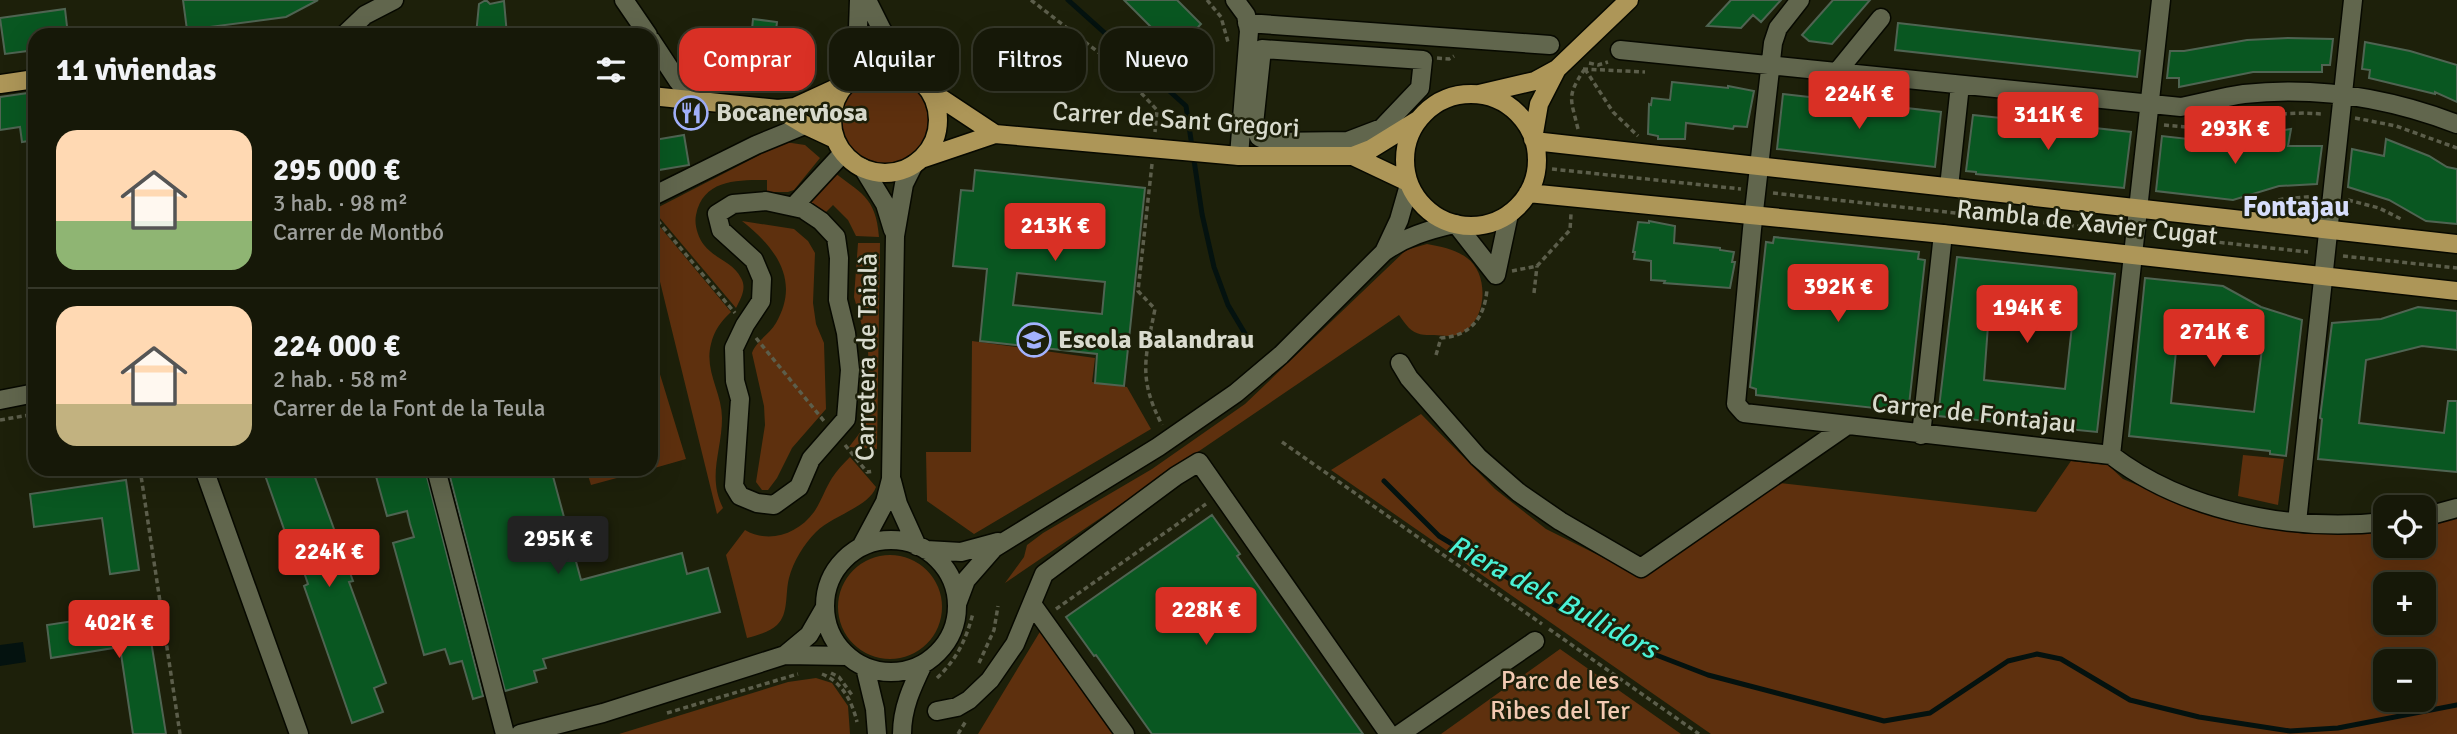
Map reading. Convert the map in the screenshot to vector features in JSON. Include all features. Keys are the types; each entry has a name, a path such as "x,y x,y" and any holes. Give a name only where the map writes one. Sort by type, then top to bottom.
{"main road":[{"path":"1558,69 1539,104 1534,140 1537,166 1528,193 1509,214 1486,225 1455,224 1427,209 1409,184 1405,168 1405,149 1418,120 1431,108 1456,96 1475,95 1535,81 1558,69 1629,0"},
{"path":"0,84 28,80"},
{"path":"658,97 778,109 795,107 829,91"},
{"path":"839,146 831,122 833,107 842,91"},
{"path":"778,109 839,146 863,168 890,173 918,162 933,142 938,127 938,114 927,91"},
{"name":"Carrer de Sant Gregori","path":"933,91 995,134"},
{"path":"1475,95 1494,99 1512,109 1527,125 1534,140"},
{"name":"Carrer de Sant Gregori","path":"918,162 995,134 1230,155 1353,156 1371,149 1418,120"},
{"name":"Rambla de Xavier Cugat","path":"1534,140 2457,244"},
{"name":"Carrer de Sant Gregori","path":"1353,156 1409,184"},
{"name":"Rambla de Xavier Cugat","path":"1528,193 1943,234 2457,291"}],"street":[{"path":"351,28 365,15 394,0"},
{"path":"624,0 643,28"},
{"path":"858,28 859,0"},
{"path":"867,0 881,28"},
{"path":"1753,215 1773,43 1778,28 1800,0"},
{"path":"2111,455 2161,0"},
{"path":"2297,522 2353,0"},
{"path":"1230,155 1249,44 1245,8 1550,45"},
{"path":"1837,72 1881,18"},
{"path":"1262,49 1423,60 1420,88 1382,128 1348,142 1270,142 1259,137 1254,124 1262,49"},
{"path":"1620,50 2181,107 2244,94 2343,94 2396,104 2457,124"},
{"path":"658,51 694,100"},
{"path":"1949,187 1959,85"},
{"path":"658,194 755,145 805,125"},
{"path":"793,207 839,146"},
{"name":"Carretera de Taialà","path":"918,162 904,184 895,236 892,473 898,504 921,548"},
{"name":"Carretera de Taialà","path":"863,168 885,204 895,236"},
{"path":"1384,252 1399,220 1409,184"},
{"path":"766,201 793,207 803,209 821,221 836,237 839,258 838,300 846,333 850,370 846,419 811,459 799,487 774,505 757,503 740,496 734,486 740,399 735,381 734,348 761,301 762,279 754,260 736,246 721,229 718,214 733,204 766,201"},
{"path":"1496,275 1509,214"},
{"name":"Carrer de Fontajau","path":"1753,215 1737,404 1745,413 1846,426 1922,426 2111,455 2145,477 2193,499 2248,514 2297,522 2340,525 2373,523"},
{"path":"902,734 908,696 923,664 946,643 965,605 967,580 985,556 1004,540 1212,411 1265,369 1384,252 1398,242 1421,232 1455,224 1496,275"},
{"path":"1922,426 1943,234"},
{"path":"1400,363 1409,378 1478,457 1518,492 1560,521 1641,568 1846,426"},
{"path":"0,400 28,395"},
{"path":"937,711 957,707 969,700 990,680 1037,611 1044,574 1176,476 1199,462 1389,734"},
{"name":"Carretera de Taialà","path":"861,547 885,502 892,473"},
{"path":"207,476 299,734"},
{"path":"438,476 505,734"},
{"path":"2436,514 2457,508"},
{"path":"923,664 894,672 879,671 865,667 847,656 833,640 824,609 828,584 834,572 861,547 889,540 921,548 961,552 1004,540"},
{"path":"921,548 948,573 965,605"},
{"path":"785,655 809,635 824,609"},
{"path":"1037,611 1125,734"},
{"path":"1400,734 1535,641"},
{"path":"520,734 603,713 785,655 847,656"},
{"path":"865,667 875,709 877,734"}],"path":[{"path":"1031,0 1116,66 1157,110 1162,148 1138,291 1155,309 1145,359 1146,384 1169,439"},
{"path":"1590,64 1584,69 1613,112 1641,138"},
{"name":"Rambla de Xavier Cugat","path":"1552,169 2457,268"},
{"path":"658,220 867,472 892,473"},
{"path":"1534,293 1536,266"},
{"path":"1437,355 1441,338 1457,337 1472,327 1485,307 1485,277 1496,275"},
{"path":"0,420 28,415"},
{"path":"1282,442 1699,734"},
{"path":"141,476 180,734"},
{"path":"1037,611 1206,504"},
{"path":"932,682 958,655 967,638 965,605"},
{"path":"978,664 994,630 998,606"},
{"path":"815,672 835,679 854,709 858,725"},
{"path":"665,713 806,673"}],"green space":[{"path":"852,91 916,91 927,112 927,130 920,145 908,157 893,164 875,164 860,157 848,145 841,130 841,112"},
{"path":"785,142 805,145 820,158 794,190 767,192 767,180 745,180 714,188 700,203 696,223 700,238 713,254 738,273 743,282 743,293 736,308 658,216 658,207"},
{"path":"831,170 865,197 874,212 879,237 856,236 848,220 833,205 824,214 812,204 811,198"},
{"path":"742,221 794,229 808,241 815,253 813,303 816,324 824,343 826,409 792,448 768,490 762,490 756,482 765,425 764,406 752,353 776,323 786,293 785,279 774,253"},
{"path":"658,224 731,312 716,331 709,354 722,418 716,485 723,508 717,514 658,274"},
{"path":"858,243 880,243 877,449 849,447 862,430 869,393 868,347 854,297"},
{"path":"1427,244 1448,249 1467,258 1480,276 1482,300 1479,312 1466,330 1450,336 1420,334 1409,328 1399,315 1005,583 1024,557 1027,545 1152,469 1245,404 1406,250"},
{"path":"972,341 1095,358 1092,382 1127,387 1151,429 974,534 927,501 926,452 971,452"},
{"path":"658,368 686,459 658,467"},
{"path":"1421,414 1495,489 1546,529 1642,577 1780,483 2036,512 2071,461 2108,465 2123,479 2190,508 2234,522 2305,534 2373,532 2373,558 2436,558 2436,523 2457,517 2457,734 1711,734 1331,470"},
{"path":"2243,455 2284,459 2278,505 2238,496"},
{"path":"850,457 876,487 866,500 823,526 812,537 791,572 781,620 771,630 747,638 726,555 745,530 773,536 800,526 814,512 832,478"},
{"path":"588,476 624,476 591,485"},
{"path":"890,555 910,559 933,578 938,587 942,607 938,627 919,650 910,655 890,659 870,655 847,636 842,627 838,607 842,587 861,564 870,559"},
{"path":"1041,630 1117,734 978,734"},
{"name":"Parc de les Ribes del Ter","path":"1560,649 1681,734 1441,734"},
{"path":"816,678 832,683 848,706 850,734 619,734 788,682"}],"shaded area":[{"path":"23,642 26,662 0,666 0,645"}],"building":[{"path":"183,0 318,0 286,17 187,28"},
{"path":"486,0 490,4 504,1 506,28 477,28 479,4"},
{"path":"1124,0 1177,0 1201,24 1197,28 1152,28"},
{"path":"1731,0 1781,0 1761,22 1753,15 1741,28 1707,26"},
{"path":"1833,0 1870,0 1832,44 1809,41 1802,35"},
{"path":"65,9 67,28 28,28 28,51 5,54 0,18"},
{"path":"753,19 777,22 776,28 752,28"},
{"path":"1898,23 2140,51 2137,77 1895,50"},
{"path":"2333,39 2330,65 2322,65 2322,72 2253,72 2179,87 2179,78 2167,78 2170,51 2247,40"},
{"path":"2365,42 2410,51 2457,65 2457,102 2435,92 2369,78 2370,70 2362,69"},
{"path":"1672,82 1728,86 1754,91 1747,127 1734,126 1733,129 1686,123 1685,139 1658,139 1658,136 1648,134 1649,104 1651,105 1652,98 1670,100"},
{"path":"28,93 28,141 22,142 20,127 0,130 0,97"},
{"path":"1783,94 1941,112 1935,167 1777,149"},
{"path":"1973,115 2131,132 2124,188 1966,171"},
{"path":"2291,129 2288,146 2322,146 2317,184 2279,186 2233,200 2156,191 2162,136 2224,143 2261,133"},
{"path":"684,135 689,165 659,170 658,139"},
{"path":"2386,139 2457,169 2457,224 2426,221 2389,200 2348,187 2352,149 2384,156"},
{"path":"975,170 1145,188 1124,386 1095,383 1097,354 980,341 987,269 953,266 961,190 973,191","holes":["1017,273 1105,282 1102,314 1013,305"]},
{"path":"1649,221 1675,226 1674,243 1734,252 1730,288 1651,280 1651,261 1634,259 1633,252 1638,222"},
{"path":"1774,237 1919,252 1918,259 1925,260 1909,405 1902,404 1902,411 1756,395 1756,389 1750,387 1766,242 1773,243"},
{"path":"1957,257 2115,274 2097,432 1938,416","holes":["1990,298 2074,308 2065,389 1984,380"]},
{"path":"2145,278 2223,286 2261,307 2302,320 2286,456 2270,454 2270,451 2129,436","holes":["2179,320 2209,323 2262,349 2254,412 2171,403"]},
{"path":"2418,307 2457,311 2457,350 2422,346 2366,360 2359,423 2444,433 2448,401 2457,401 2457,472 2318,459 2320,418 2332,323 2381,319"},
{"path":"315,476 386,683 374,688 383,712 352,723 304,586 308,584 296,549 291,549 266,478"},
{"path":"376,476 427,476 483,696 473,699 462,661 450,664 445,649 424,655 393,543 414,537 407,511 387,516"},
{"path":"450,476 553,476 581,580 682,553 687,574 708,568 720,612 543,659 546,668 534,671 537,682 505,691"},
{"path":"126,480 139,570 110,574 102,518 34,527 30,494"},
{"path":"1212,515 1240,554 1237,556 1363,734 1152,734 1066,617"},
{"path":"146,610 166,734 133,734 120,647 51,658 47,625"}],"waterway":[{"name":"Riera dels Bullidors","path":"1068,0 1186,106 1202,214 1214,267 1228,305 1250,342"},
{"name":"Riera dels Bullidors","path":"1384,481 1439,536 1538,596 1625,643 1708,675 1884,721 1930,713 2008,661 2037,654 2061,659 2130,700 2199,717 2290,731 2338,728 2457,705"}],"place":[{"name":"Bocanerviosa","path":"691,113"},
{"name":"Escola Balandrau","path":"1034,340"}],"district":[{"name":"Fontajau","path":"2296,207"}]}
